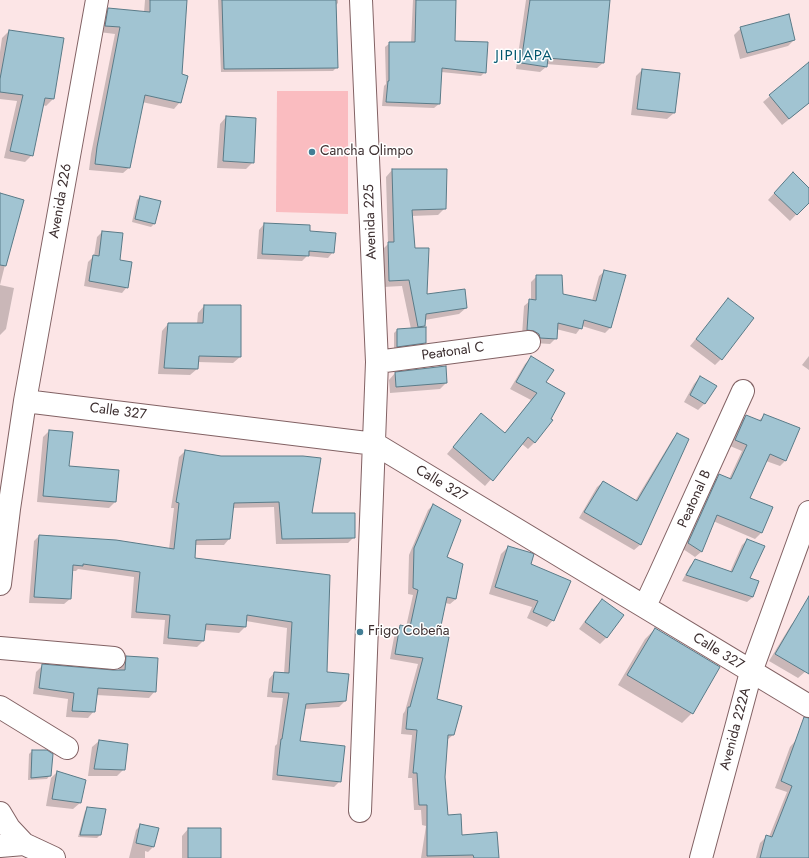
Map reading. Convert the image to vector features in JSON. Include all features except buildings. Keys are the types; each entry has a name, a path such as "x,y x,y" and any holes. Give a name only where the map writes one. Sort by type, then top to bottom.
{"street":[{"name":"Avenida 226","path":"0,584 8,509 25,401 97,0"},
{"name":"Avenida 225","path":"360,811 377,362 361,0"},
{"name":"Peatonal C","path":"377,362 529,342"},
{"name":"Peatonal B","path":"645,606 660,576 743,391"},
{"name":"Calle 327","path":"25,401 375,444 809,706"},
{"name":"Avenida 222A","path":"701,858 751,672 809,512"},
{"path":"0,648 114,658"},
{"path":"0,707 67,748"},
{"path":"0,814 12,832 24,844 54,858"},
{"path":"0,846 24,844"}],"shaded area":[{"name":"Cancha Olimpo","path":"277,91 348,91 348,214 276,212"}],"place":[{"name":"Cancha Olimpo","path":"312,152"},
{"name":"Frigo Cobeña","path":"360,632"}],"district":[{"name":"JIPIJAPA","path":"524,56"}]}
